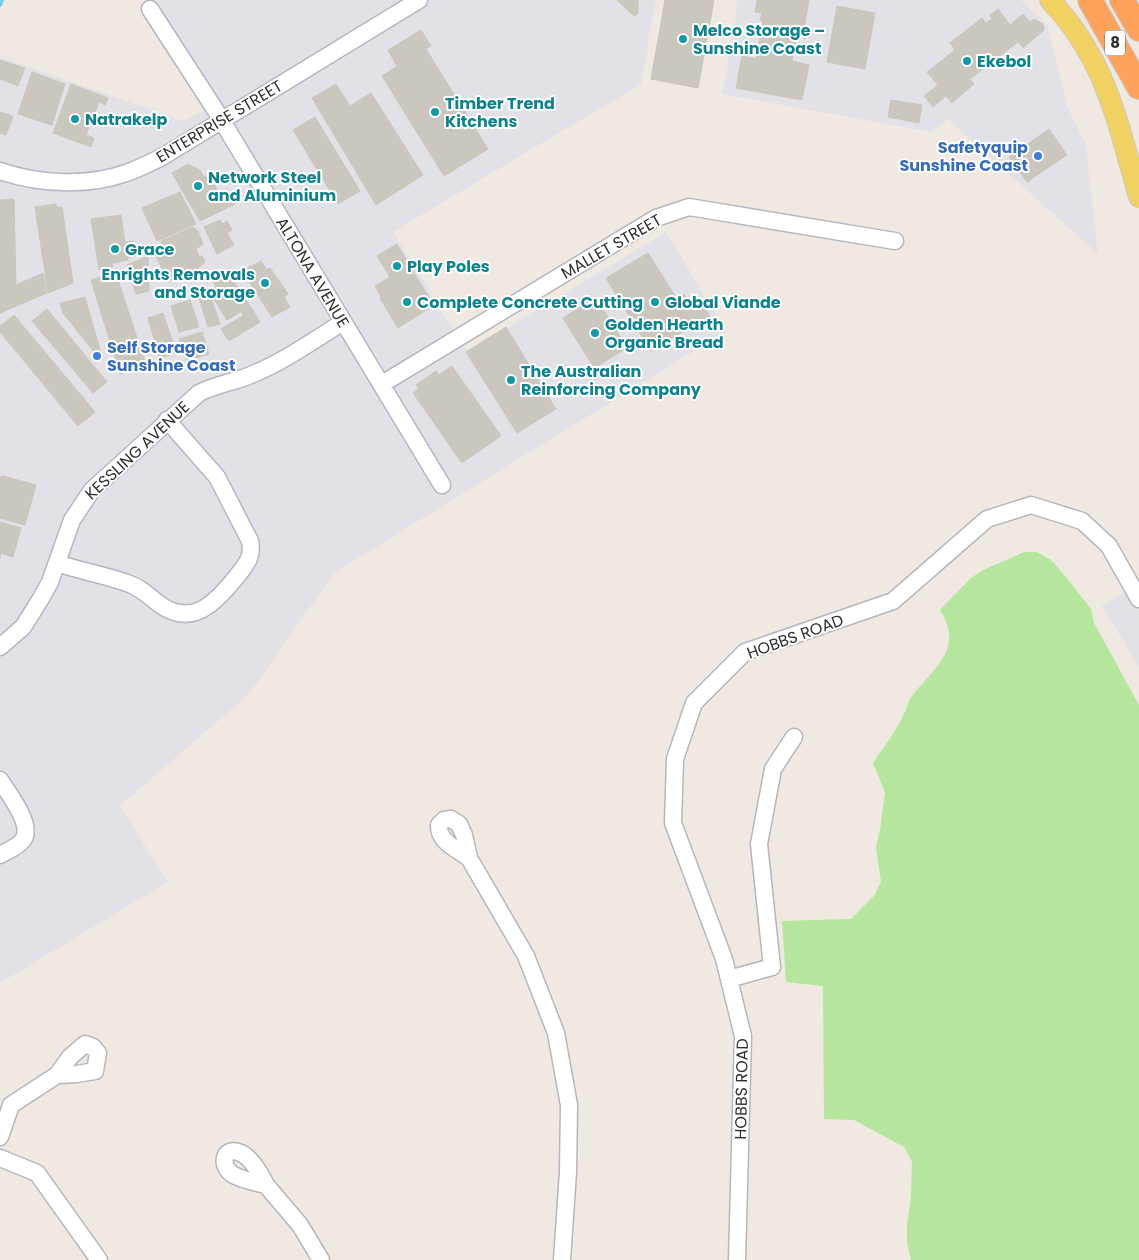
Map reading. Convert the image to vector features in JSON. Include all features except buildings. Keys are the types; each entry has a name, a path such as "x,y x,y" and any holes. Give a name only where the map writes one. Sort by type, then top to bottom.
{"highway":[{"name":"8","path":"1090,0 1139,87"},
{"name":"8","path":"1122,0 1139,28"}],"main road":[{"path":"1050,0 1075,30 1095,62 1114,108 1139,197"}],"street":[{"name":"ENTERPRISE STREET","path":"0,171 32,180 58,182 79,182 125,174 162,157 419,0"},
{"name":"ALTONA AVENUE","path":"150,9 221,121 442,485"},
{"name":"MALLET STREET","path":"382,384 656,218 689,207 895,241"},
{"name":"KESSLING AVENUE","path":"0,647 23,627 31,615 50,582 72,520 92,490 199,393 208,388 240,380 261,371 343,322"},
{"path":"57,563 127,583 145,592 160,605 188,614 200,612 213,602 247,564 252,550 250,541 222,484 167,420"},
{"name":"HOBBS ROAD","path":"738,1260 743,1036 724,959 673,823 675,759 694,702 745,652 893,601 987,519 1031,505 1082,521 1109,546 1139,599"},
{"path":"729,979 772,967 759,844 773,769 794,737"},
{"path":"0,780 23,817 26,826 24,839 0,855"},
{"path":"469,858 526,956 556,1033 569,1105 568,1172 562,1260"},
{"path":"0,1137 11,1105 57,1075"},
{"path":"0,1158 37,1173 99,1260"},
{"path":"266,1185 300,1225 321,1260"}],"shaded area":[{"path":"154,0 656,0 641,84 393,232 467,352 666,232 726,331 334,573 249,694 120,806 168,882 0,983 0,57 183,121 207,109 147,14"},
{"path":"738,0 1021,0 1047,24 1068,108 1086,145 1098,254 948,119 931,132 722,94"},
{"path":"1139,583 1139,667 1102,606"}],"green space":[{"path":"1024,552 1037,552 1051,560 1091,609 1094,623 1139,705 1139,1260 911,1260 907,1243 907,1224 911,1197 912,1162 904,1147 854,1120 824,1119 823,986 786,982 782,921 851,919 874,896 881,882 876,847 885,792 873,763 897,727 910,699 943,659 949,637 947,624 940,610 971,578 983,570"}],"waterway":[{"path":"0,5 2,0"}],"place":[{"name":"Melco Storage – Sunshine Coast","path":"683,39"},
{"name":"Ekebol","path":"967,61"},
{"name":"Timber Trend Kitchens","path":"435,112"},
{"name":"Natrakelp","path":"75,119"},
{"name":"Safetyquip Sunshine Coast","path":"1038,156"},
{"name":"Network Steel and Aluminium","path":"198,186"},
{"name":"Grace","path":"115,249"},
{"name":"Play Poles","path":"397,266"},
{"name":"Enrights Removals and Storage","path":"265,283"},
{"name":"Complete Concrete Cutting","path":"407,302"},
{"name":"Global Viande","path":"655,302"},
{"name":"Golden Hearth Organic Bread","path":"595,333"},
{"name":"Self Storage Sunshine Coast","path":"97,356"},
{"name":"The Australian Reinforcing Company","path":"511,380"}]}
